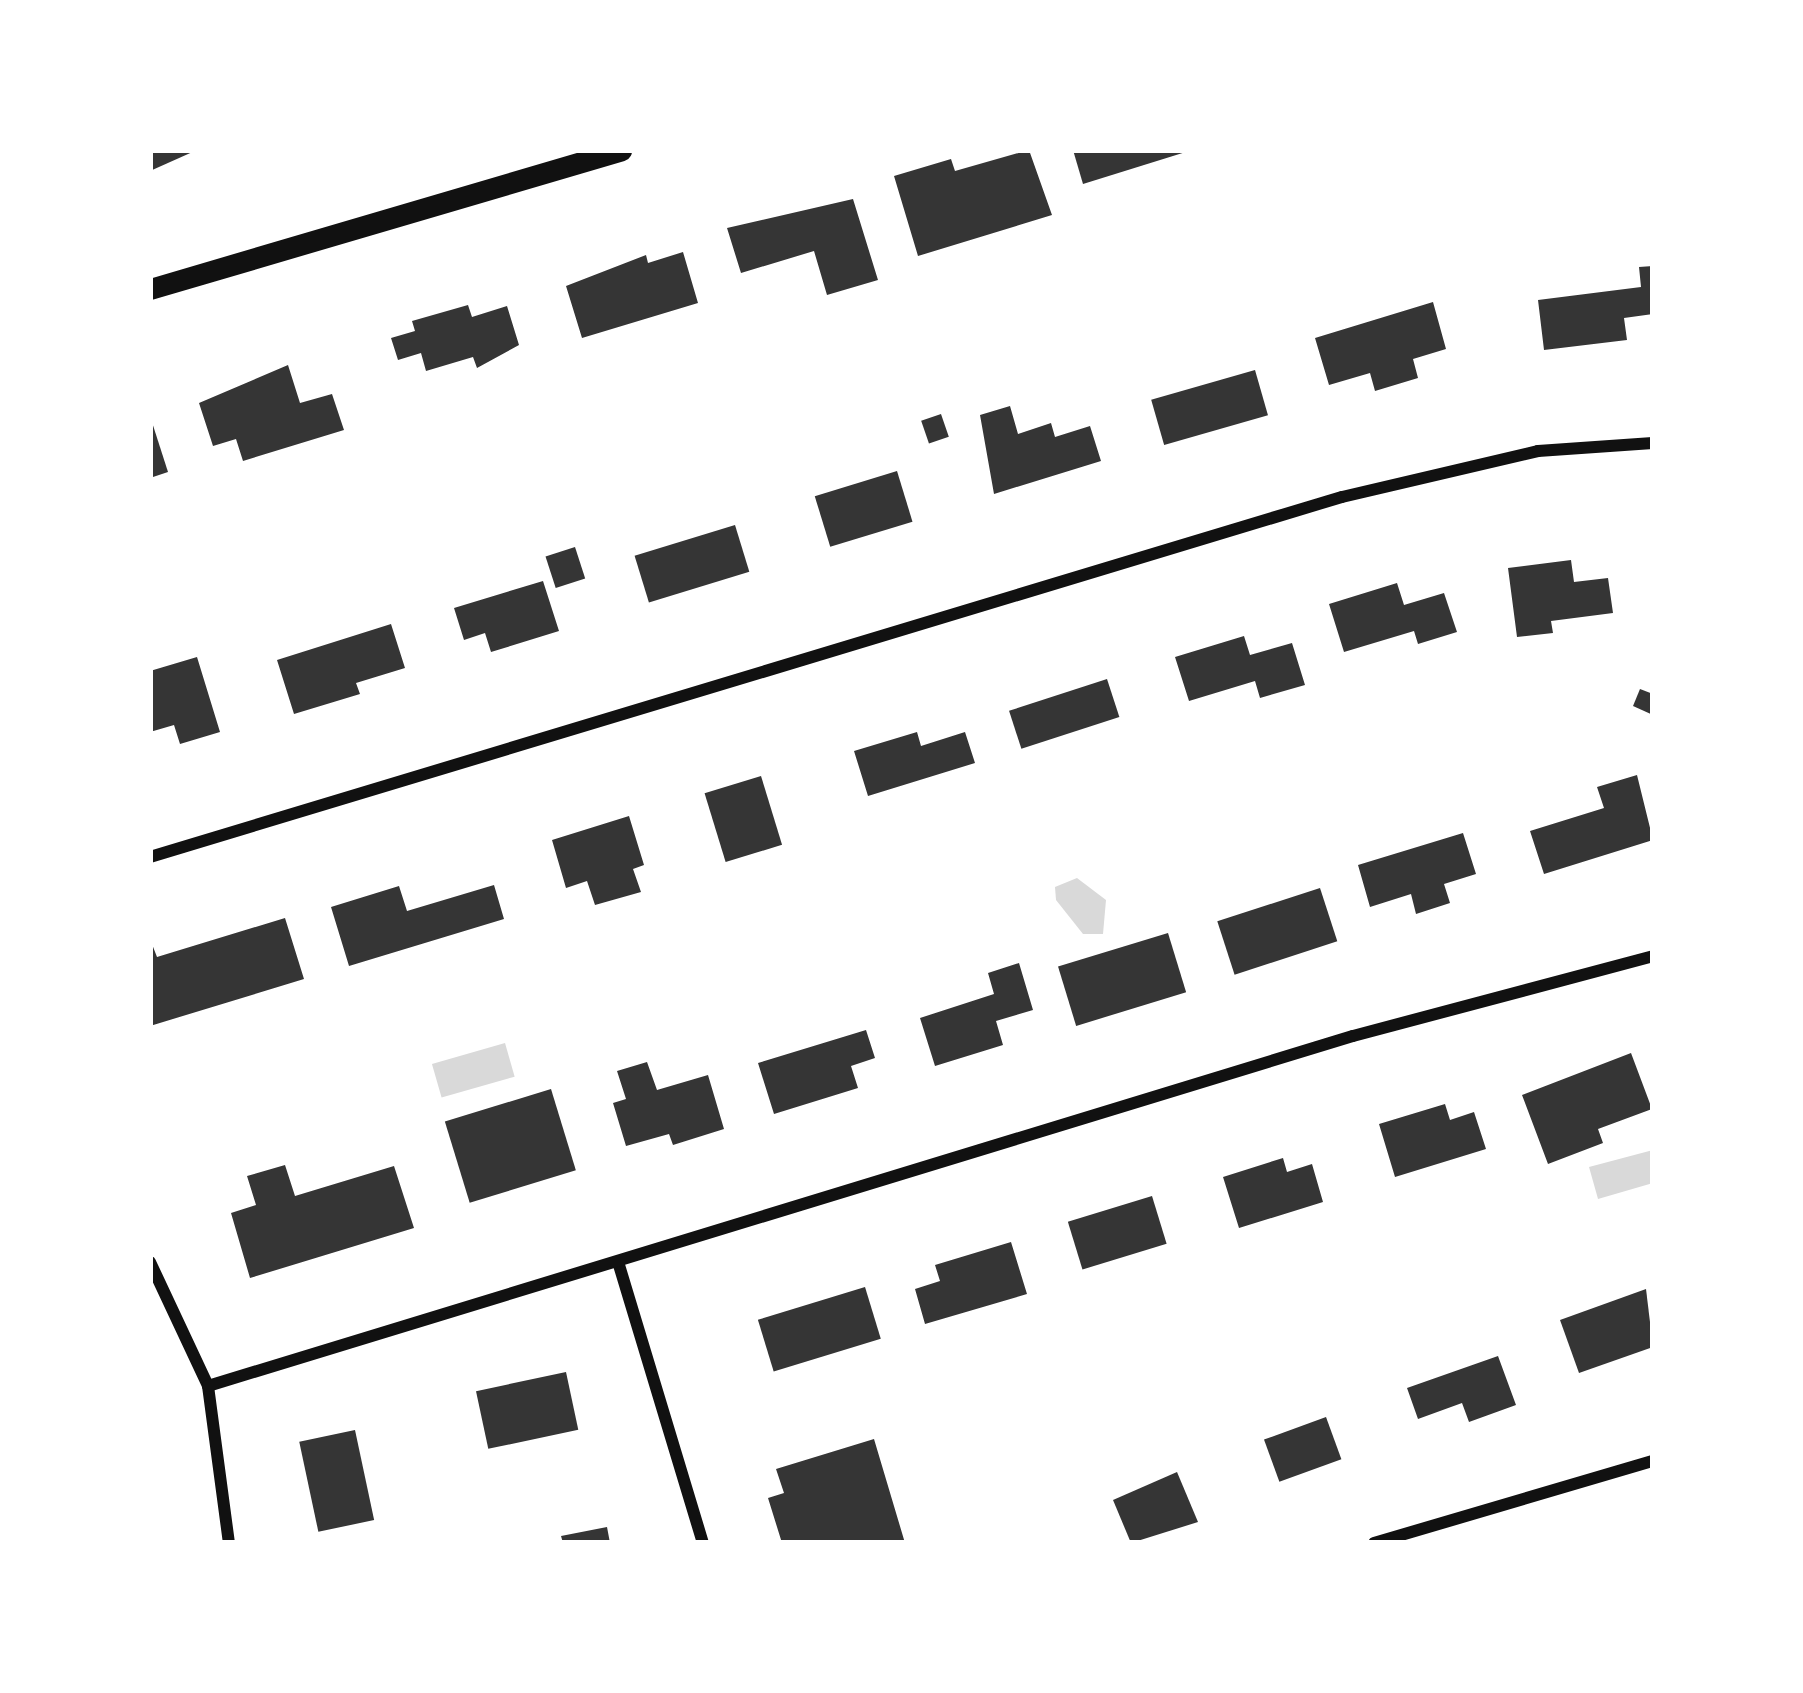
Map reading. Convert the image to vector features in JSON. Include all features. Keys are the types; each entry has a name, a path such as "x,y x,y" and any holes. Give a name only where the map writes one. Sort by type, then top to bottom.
{"street":[{"path":"150,289 621,150"},
{"path":"150,857 1342,496 1538,451 1653,443"},
{"path":"208,1386 1353,1036 1653,956"},
{"path":"150,1262 208,1386 229,1543"},
{"path":"619,1264 704,1543"},
{"path":"1374,1543 1653,1461"}],"shaded area":[{"path":"1077,878 1106,900 1103,934 1083,934 1056,900 1055,887"},
{"path":"505,1043 515,1077 442,1098 432,1064"},
{"path":"1653,1150 1653,1183 1598,1199 1589,1167"}],"building":[{"path":"150,150 197,150 150,171"},
{"path":"1029,150 1052,215 918,256 894,176 951,159 955,171"},
{"path":"1073,150 1189,150 1189,151 1083,184"},
{"path":"853,199 878,280 827,295 814,251 741,273 727,228"},
{"path":"683,252 698,303 582,338 566,286 646,255 648,263"},
{"path":"1653,266 1653,314 1624,318 1627,340 1544,350 1538,300 1641,287 1639,267"},
{"path":"1433,302 1446,349 1413,359 1418,378 1375,391 1370,373 1329,385 1315,338"},
{"path":"468,305 472,317 507,306 519,345 477,368 473,357 426,371 421,353 398,360 391,338 415,331 412,321"},
{"path":"288,365 300,403 332,394 344,430 243,461 236,439 213,446 199,403"},
{"path":"1255,370 1268,415 1164,445 1151,400"},
{"path":"1010,406 1018,434 1051,423 1055,437 1090,426 1101,461 994,494 980,415"},
{"path":"941,414 949,437 929,444 921,421"},
{"path":"150,416 168,472 150,478"},
{"path":"897,471 912,522 830,547 815,496"},
{"path":"735,525 749,572 649,603 635,556"},
{"path":"575,547 585,578 556,588 546,557"},
{"path":"1571,560 1574,582 1608,578 1613,613 1551,621 1553,633 1517,637 1508,568"},
{"path":"543,581 559,631 491,652 485,633 464,640 454,608"},
{"path":"1397,583 1404,605 1444,593 1457,632 1418,644 1414,631 1344,652 1329,604"},
{"path":"391,624 405,668 356,683 360,694 294,714 277,660"},
{"path":"1244,636 1250,655 1292,643 1305,685 1260,698 1255,681 1189,701 1175,657"},
{"path":"197,657 220,732 180,744 174,725 150,732 150,671"},
{"path":"1107,679 1119,717 1021,749 1009,711"},
{"path":"1640,689 1653,694 1653,715 1633,706"},
{"path":"917,732 921,746 965,732 975,763 868,796 854,751"},
{"path":"1637,775 1653,840 1544,874 1530,831 1604,808 1597,787"},
{"path":"761,776 782,845 726,862 705,793"},
{"path":"629,816 644,865 633,869 641,892 595,905 587,881 566,888 552,840"},
{"path":"1463,833 1476,874 1444,884 1450,903 1416,914 1411,894 1370,907 1358,865"},
{"path":"494,885 504,919 349,966 331,907 399,886 407,911"},
{"path":"1320,888 1337,941 1235,975 1217,921"},
{"path":"285,918 304,979 150,1026 150,939 157,957"},
{"path":"1168,933 1186,992 1076,1026 1058,967"},
{"path":"1019,963 1033,1010 996,1021 1003,1045 935,1066 920,1018 994,994 988,973"},
{"path":"866,1030 875,1058 851,1066 858,1088 774,1114 758,1063"},
{"path":"1631,1053 1652,1109 1598,1129 1603,1143 1548,1164 1522,1095"},
{"path":"647,1062 657,1090 708,1075 724,1129 673,1145 669,1134 626,1146 613,1103 626,1099 617,1071"},
{"path":"551,1089 576,1170 470,1203 445,1121"},
{"path":"1445,1104 1450,1120 1474,1112 1486,1149 1395,1177 1379,1124"},
{"path":"1283,1158 1287,1172 1312,1164 1323,1202 1239,1228 1223,1177"},
{"path":"285,1165 295,1196 394,1166 414,1228 250,1278 231,1213 256,1205 247,1176"},
{"path":"1152,1196 1167,1244 1082,1270 1068,1222"},
{"path":"1011,1242 1027,1294 925,1324 915,1289 940,1281 935,1265"},
{"path":"865,1287 881,1339 774,1371 758,1320"},
{"path":"1646,1289 1653,1347 1579,1373 1560,1320"},
{"path":"1498,1356 1516,1405 1469,1422 1462,1403 1418,1419 1407,1388"},
{"path":"566,1372 578,1430 488,1449 476,1391"},
{"path":"1326,1417 1341,1459 1279,1482 1264,1440"},
{"path":"355,1430 374,1520 318,1532 299,1442"},
{"path":"874,1439 905,1543 782,1543 768,1498 784,1493 776,1469"},
{"path":"1177,1472 1198,1522 1131,1543 1113,1500"},
{"path":"607,1527 610,1543 563,1543 561,1536"}]}
